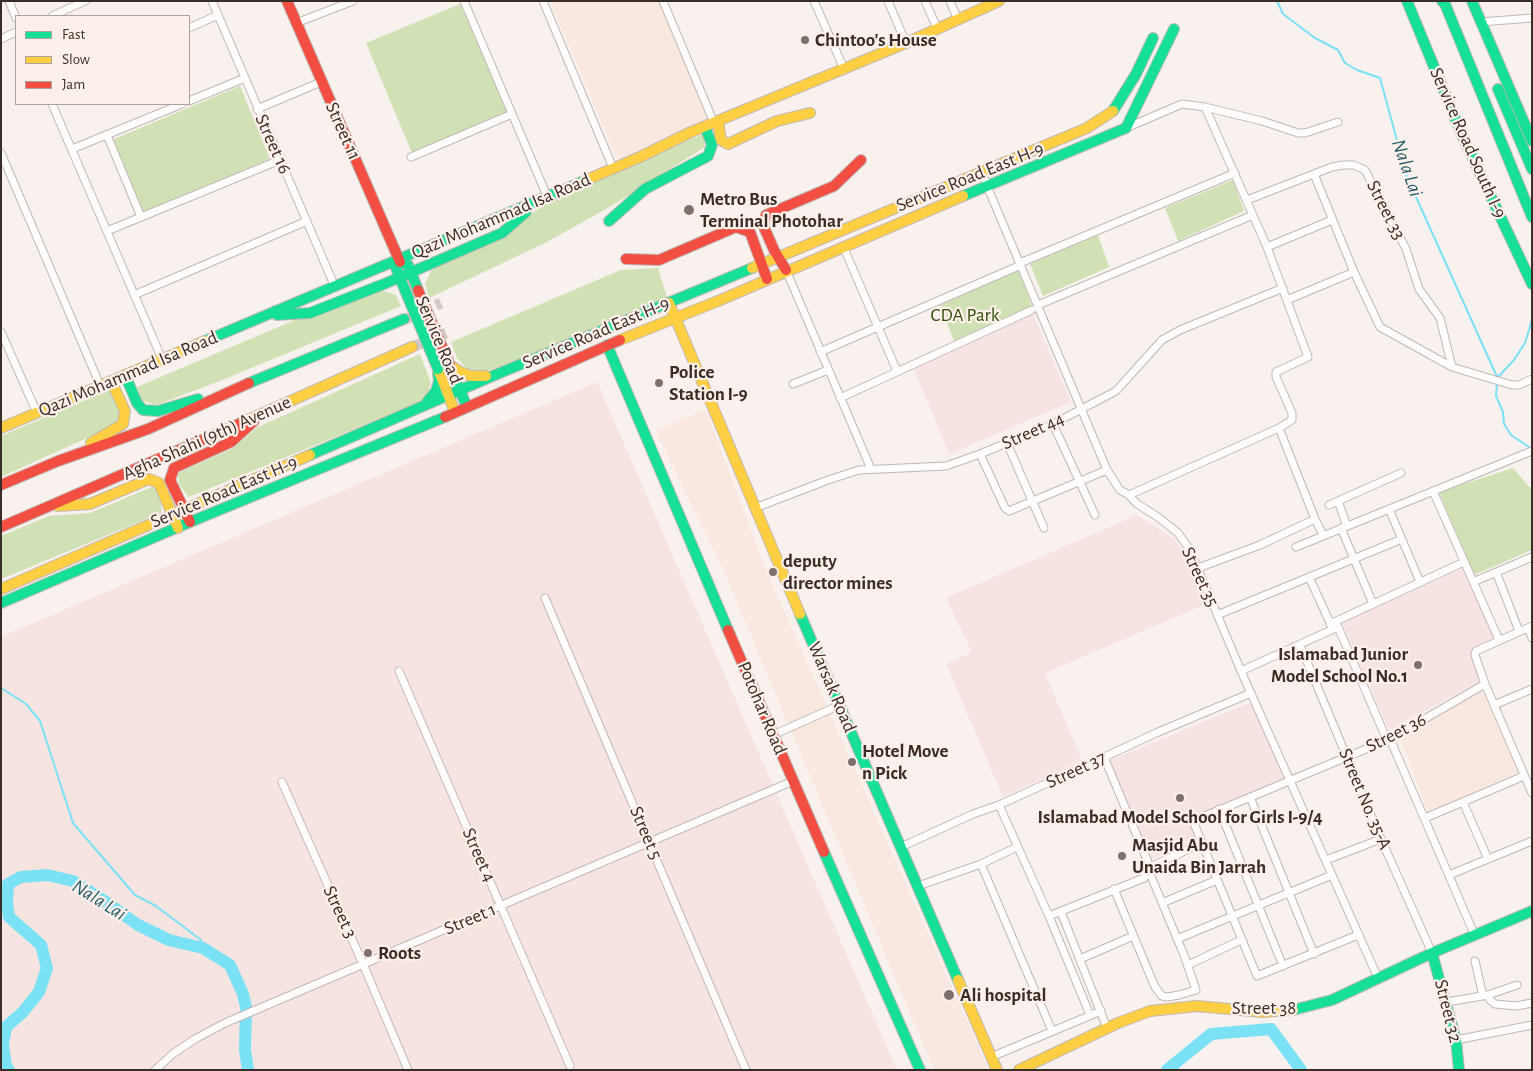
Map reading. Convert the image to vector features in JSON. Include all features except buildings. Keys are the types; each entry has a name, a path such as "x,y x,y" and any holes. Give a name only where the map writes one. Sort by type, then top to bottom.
{"main road":[{"name":"Street 11","path":"287,1 400,261"},
{"name":"Qazi Mohammad Isa Road","path":"1,428 275,311 400,261 999,1"},
{"name":"Service Road South I-9","path":"1407,1 1462,135 1532,284"},
{"path":"1472,1 1532,140"},
{"path":"1443,2 1532,217"},
{"path":"1126,128 1174,29"},
{"name":"Service Road East H-9","path":"1,589 449,394 1087,128 1110,114 1136,74 1153,38"},
{"path":"1532,169 1493,91 1532,197"},
{"path":"712,124 721,140 728,144 777,121 810,112"},
{"path":"1110,114 1132,114"},
{"path":"609,221 645,189 708,156 712,144 712,124"},
{"name":"Service Road East H-9","path":"1,603 190,522 461,410 607,345 1126,128"},
{"path":"786,270 763,225 766,215 834,186 861,160"},
{"path":"906,203 912,217"},
{"name":"Service Road","path":"275,311 278,315 310,313 400,278 502,233 526,212 527,205"},
{"path":"626,260 659,260 736,227 750,232 767,279"},
{"name":"Service Road","path":"400,261 408,265 450,365 460,390 461,410 449,394 400,278 396,268 400,261"},
{"name":"Warsak Road","path":"669,302 755,508 997,1070"},
{"name":"Agha Shahi (9th) Avenue","path":"1,486 58,461 148,429 232,390 404,319"},
{"name":"Potohar Road","path":"607,345 773,735 920,1070"},
{"name":"Agha Shahi (9th) Avenue","path":"1,527 412,348"},
{"path":"450,365 460,372 471,376 495,375"},
{"path":"420,407 429,401 436,391 439,380 438,369"},
{"path":"125,375 137,403 143,410 158,411 232,390"},
{"path":"58,461 110,434 123,424 125,411 111,381"},
{"path":"190,522 170,480 174,468 231,442 262,414"},
{"path":"49,506 90,504 149,479 159,483 178,528"},
{"name":"Street 38","path":"1019,1070 1107,1028 1150,1011 1198,1006 1262,1012 1288,1011 1332,1000 1432,953 1532,911"},
{"name":"Street 32","path":"1432,953 1456,1040 1459,1070"}],"street":[{"path":"9,1 15,16"},
{"path":"54,15 85,1"},
{"name":"Street 16","path":"212,1 335,287"},
{"path":"296,23 353,1"},
{"path":"464,1 547,196"},
{"path":"543,1 613,168"},
{"path":"663,1 712,124"},
{"path":"814,1 844,69"},
{"path":"888,1 906,43"},
{"path":"925,1 937,28"},
{"path":"950,1 958,20"},
{"path":"190,28 218,14"},
{"path":"1481,22 1532,18"},
{"path":"1,39 15,32"},
{"path":"190,101 245,78"},
{"path":"257,109 321,82"},
{"path":"1126,128 1182,104 1205,107 1298,133 1305,133 1338,122"},
{"path":"52,105 162,360"},
{"path":"72,149 180,105"},
{"path":"1129,495 1279,428 1292,420 1293,416 1276,377 1276,372 1308,357 1267,247 1205,107"},
{"path":"411,157 512,114"},
{"path":"107,135 141,217"},
{"path":"1,153 100,385"},
{"path":"107,231 280,160"},
{"name":"Street 33","path":"1247,200 1332,167 1343,165 1365,170 1406,249 1419,288 1440,318 1452,367"},
{"name":"Street 35","path":"983,172 1035,307 1107,470 1120,490 1129,495 1136,504 1158,517 1178,533 1190,550 1241,671 1378,978"},
{"path":"820,352 1020,264 1235,173"},
{"path":"1314,174 1354,272 1380,326 1452,367 1505,384 1519,384 1532,378"},
{"path":"840,398 1035,307 1253,216"},
{"path":"1267,247 1332,220"},
{"path":"134,295 306,221"},
{"path":"843,246 897,371"},
{"path":"786,270 871,469"},
{"path":"1287,300 1354,272"},
{"name":"Street 44","path":"755,508 859,470 946,466 1053,424 1116,391 1162,340 1180,330 1283,288"},
{"path":"1,332 37,413"},
{"path":"793,384 828,370"},
{"path":"1053,424 1095,515"},
{"path":"1279,428 1323,535"},
{"path":"1007,443 1044,528"},
{"path":"1296,547 1532,451"},
{"path":"980,454 1007,510 1012,511 1107,470"},
{"path":"1329,505 1402,473"},
{"path":"1433,491 1499,640"},
{"path":"1338,502 1354,558 1373,604"},
{"path":"1389,510 1420,582"},
{"path":"1198,568 1260,545 1315,519"},
{"path":"1217,614 1402,539"},
{"path":"1473,582 1531,560"},
{"path":"1241,671 1300,645 1373,604 1464,562"},
{"path":"1496,572 1520,631"},
{"path":"1310,577 1332,627"},
{"name":"Street 5","path":"545,598 746,1070"},
{"path":"1332,627 1340,628 1476,936"},
{"path":"1531,789 1485,684 1476,653 1499,640 1530,627 1532,638"},
{"name":"Street No. 35-A","path":"1300,645 1381,839 1432,953"},
{"name":"Street 4","path":"399,671 570,1066"},
{"name":"Street 36","path":"1202,843 1193,821 1389,740 1485,684"},
{"path":"1494,705 1532,689"},
{"name":"Street 37","path":"901,848 973,814 999,805 1251,693"},
{"path":"773,735 840,705"},
{"path":"1104,757 1176,940 1188,965 1196,990 1179,995 1162,996 1155,987 1114,889"},
{"path":"1425,818 1524,776"},
{"name":"Street 1","path":"156,1070 174,1053 225,1023 793,781"},
{"name":"Street 3","path":"282,782 408,1070"},
{"path":"1250,797 1314,954"},
{"path":"1463,802 1488,859"},
{"path":"999,805 1049,916 1090,1015"},
{"path":"1219,809 1282,966"},
{"path":"1326,860 1381,839"},
{"path":"1449,875 1532,841"},
{"path":"1049,916 1144,878 1149,868 1202,843 1256,976 1358,935"},
{"path":"918,886 981,864 1017,847"},
{"path":"981,864 1052,1031"},
{"path":"1176,940 1332,876"},
{"path":"1162,903 1217,880"},
{"path":"1061,912 1107,1028"},
{"path":"1080,959 1133,936"},
{"path":"1188,965 1241,940"},
{"path":"1475,961 1485,995 1495,1004 1516,1006 1532,1003"},
{"path":"1447,1002 1485,995 1517,985"},
{"path":"992,1057 1100,1011"},
{"path":"1456,1040 1532,1025"}],"shaded area":[{"path":"556,1 660,1 711,122 618,161 551,3"},
{"path":"1032,312 1071,402 949,454 912,364"},
{"path":"597,382 897,1070 1,1070 1,637"},
{"path":"706,409 762,560 989,1070 934,1070 723,569 656,431"},
{"path":"1137,515 1176,540 1206,604 1045,673 1082,761 1003,797 946,664 972,652 946,598"},
{"name":"Islamabad Junior Model School No.1","path":"1465,568 1497,638 1473,649 1479,682 1389,730 1342,622"},
{"path":"1482,691 1519,772 1428,812 1400,738"},
{"name":"Islamabad Model School for Girls I-9/4","path":"1252,702 1286,778 1192,819 1198,839 1147,861 1106,762"}],"green space":[{"path":"460,4 508,113 412,153 366,43"},
{"path":"240,86 270,159 142,213 112,140"},
{"path":"703,134 705,147 613,205 547,242 429,298 425,284 431,271 453,258 505,236 545,203"},
{"path":"1233,180 1244,211 1178,241 1165,208"},
{"name":"CDA Park","path":"1098,235 1109,267 1043,296 1030,264"},
{"path":"658,268 667,298 492,370 469,371 457,358 451,342 621,270"},
{"name":"CDA Park","path":"1019,270 1032,306 954,341 940,305"},
{"path":"381,290 396,295 401,306 220,381 156,405 141,400 137,387 295,320"},
{"path":"420,354 431,383 425,400 189,497 179,485 178,473 232,449 258,427"},
{"path":"109,390 114,392 122,409 118,424 1,477 1,436"},
{"path":"1513,468 1532,490 1532,550 1474,575 1439,492"},
{"path":"154,486 162,500 161,513 1,579 1,536 49,516 90,513"}],"waterway":[{"name":"Nala Lai","path":"1277,1 1283,14 1315,38 1338,50 1345,63 1357,70 1380,78 1407,177 1498,379"},
{"name":"Nala Lai","path":"1498,377 1514,360 1525,343 1532,320"},
{"name":"Nala Lai","path":"1497,383 1496,396 1503,412 1504,424 1511,435 1532,449"},
{"path":"1,688 26,704 40,721 73,823 135,895 156,906 201,940 203,948"},
{"name":"Nala Lai","path":"9,1070 6,1066 3,1045 6,1027 23,1012 39,992 47,968 41,945 9,917 7,903 8,884 21,877 47,875 73,881 138,925 169,940 203,948 230,965 243,994 246,1007 245,1050 248,1070"},
{"name":"Nala Lai","path":"1167,1070 1211,1034 1271,1029 1301,1070"}],"tunnel":[{"path":"406,319 441,303"},
{"path":"412,347 446,333"}],"traffic: fast":[{"path":"1407,1 1462,135 1532,284"},
{"path":"1442,1 1445,4 1532,217"},
{"path":"1472,1 1532,141"},
{"path":"963,196 1126,128 1174,29"},
{"path":"1113,111 1136,74 1153,38"},
{"path":"1498,89 1532,169"},
{"path":"609,221 645,189 708,156 712,145 705,127"},
{"path":"205,341 584,181"},
{"path":"275,311 277,315 310,313 384,284 502,233 526,212 527,205"},
{"path":"400,262 396,268 407,295"},
{"path":"400,262 408,265 418,290"},
{"path":"310,455 495,375 752,268"},
{"path":"407,295 438,369"},
{"path":"249,383 404,319"},
{"path":"607,345 728,630"},
{"path":"450,366 467,407"},
{"path":"427,402 436,391 439,381 438,373"},
{"path":"125,375 137,403 143,410 158,411 198,399"},
{"path":"1,603 190,522 445,417"},
{"path":"800,614 958,980"},
{"path":"824,852 920,1070"},
{"path":"1293,1010 1332,1000 1432,953 1532,911"},
{"path":"1432,953 1456,1040 1459,1070"}],"traffic: slow":[{"path":"584,181 691,132 906,43 999,1"},
{"path":"752,268 1087,128 1113,111"},
{"path":"718,121 721,140 728,144 777,121 810,113"},
{"path":"620,340 718,301 963,196"},
{"path":"669,303 800,614"},
{"path":"1,428 205,341"},
{"path":"241,423 412,347"},
{"path":"450,365 460,372 471,376 486,376"},
{"path":"438,369 455,412"},
{"path":"91,443 123,424 125,411 111,381"},
{"path":"1,589 310,455"},
{"path":"58,506 90,504 149,479 159,483 178,528"},
{"path":"958,980 997,1070"},
{"path":"1019,1070 1118,1023 1150,1011 1197,1006 1262,1012 1293,1010"}],"traffic: jam":[{"path":"287,1 400,262"},
{"path":"786,270 774,250 763,225 766,215 834,186 861,160"},
{"path":"626,259 659,260 736,227 750,232 767,279"},
{"path":"418,290 450,365"},
{"path":"445,417 620,340"},
{"path":"1,485 58,461 148,429 249,383"},
{"path":"190,522 170,480 174,468 231,442 254,421"},
{"path":"1,527 241,423"},
{"path":"728,630 824,852"}],"place":[{"name":"Chintoo's House","path":"805,40"},
{"name":"Metro Bus Terminal Photohar","path":"689,210"},
{"name":"Police Station I-9","path":"659,383"},
{"name":"deputy director mines","path":"773,572"},
{"name":"Islamabad Junior Model School No.1","path":"1418,665"},
{"name":"Hotel Move n Pick","path":"852,762"},
{"name":"Islamabad Model School for Girls I-9/4","path":"1180,798"},
{"name":"Masjid Abu Unaida Bin Jarrah","path":"1122,856"},
{"name":"Roots","path":"368,953"},
{"name":"Ali hospital","path":"949,995"}]}
